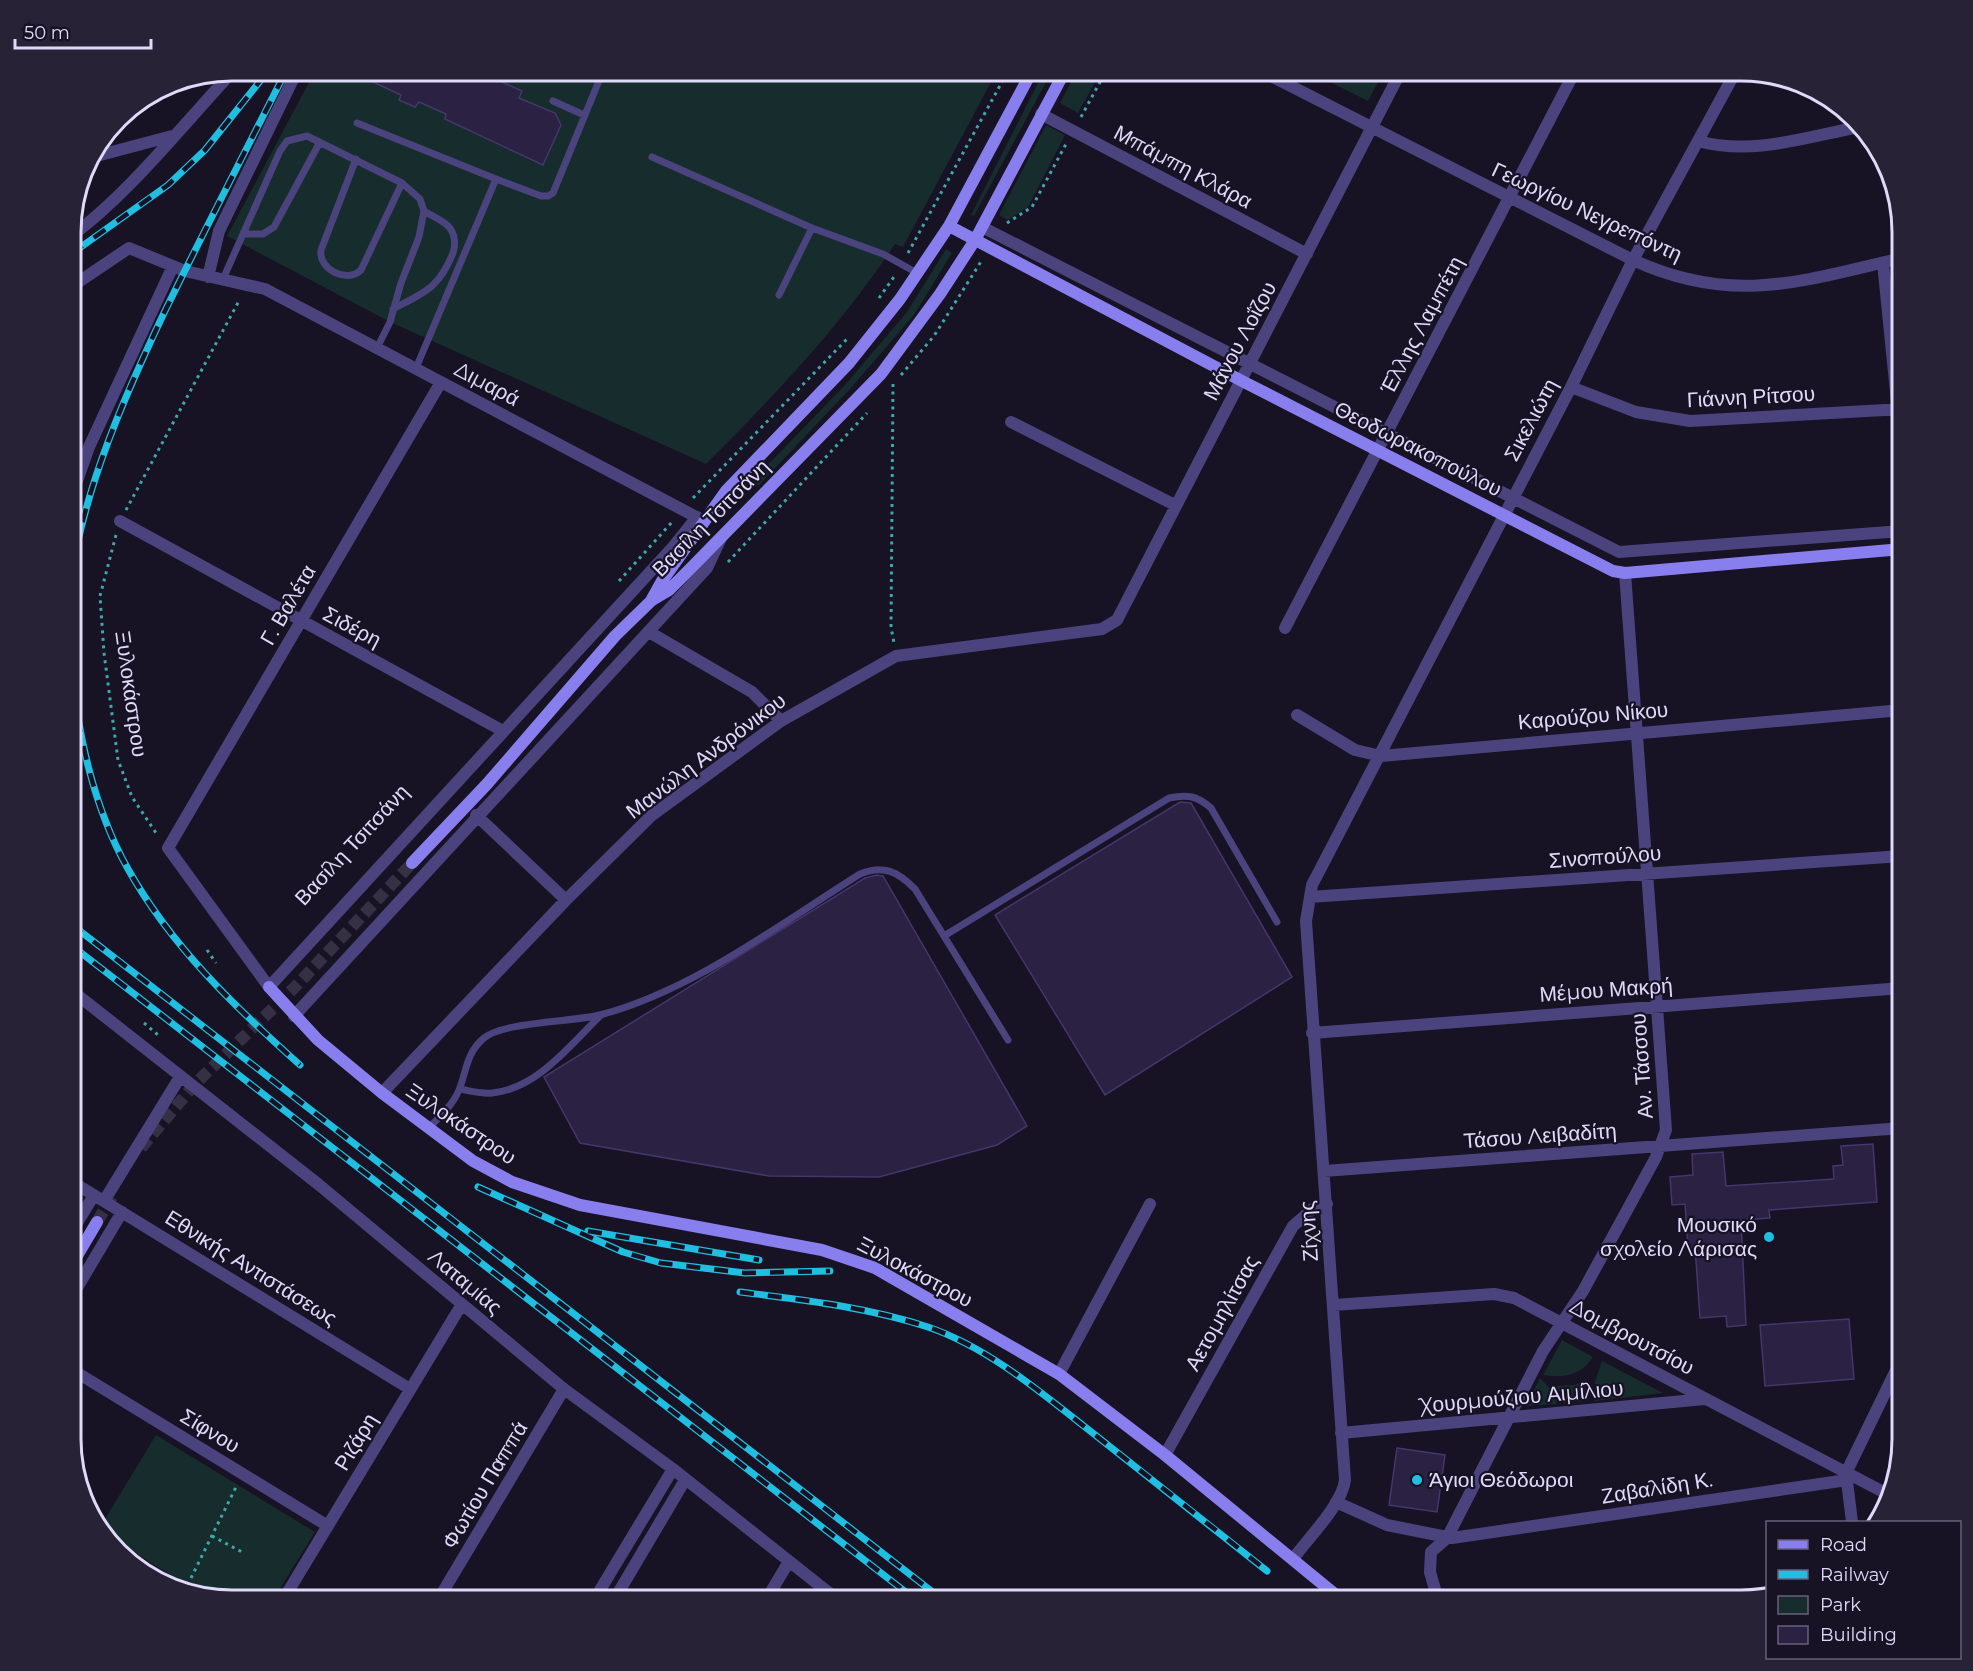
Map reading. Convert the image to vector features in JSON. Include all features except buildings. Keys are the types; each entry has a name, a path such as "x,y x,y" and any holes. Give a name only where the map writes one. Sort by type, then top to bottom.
{"street":[{"path":"81,228 224,81"},
{"path":"208,277 219,231 292,81"},
{"name":"Βασίλη Τσιτσάνη","path":"269,987 673,547 868,342 949,226 1026,81"},
{"name":"Βασίλη Τσιτσάνη","path":"652,600 669,590 881,374 975,240 1059,81"},
{"name":"Γεωργίου Νεγρεπόντη","path":"1283,81 1372,129 1633,260 1689,281 1735,287 1797,283 1892,260"},
{"name":"Μάνου Λοΐζου","path":"1110,626 1122,613 1175,505 1242,381 1396,81"},
{"name":"Έλλης Λαμπέτη","path":"1285,628 1569,81"},
{"name":"Σικελιώτη","path":"1311,891 1571,387 1633,260 1730,81"},
{"name":"Μπάμπη Κλάρα","path":"1041,114 1307,255"},
{"path":"1698,141 1729,147 1757,147 1851,129"},
{"path":"102,154 174,135"},
{"name":"Θεοδωρακοπούλου","path":"949,226 1242,381 1613,571 1625,573 1892,550"},
{"path":"982,227 1611,549 1629,553 1892,532"},
{"name":"Διμαρά","path":"81,280 129,248 208,277 248,284 286,299 701,519"},
{"path":"1883,262 1892,340"},
{"path":"81,470 89,447 173,266"},
{"name":"Γ. Βαλέτα","path":"168,848 441,382"},
{"name":"Γιάννη Ρίτσου","path":"1571,387 1636,412 1690,421 1892,409"},
{"path":"1011,422 1175,505"},
{"name":"Βασίλη Τσιτσάνη","path":"652,600 701,519"},
{"name":"Σιδέρη","path":"120,521 300,622 504,731"},
{"path":"294,1016 476,815 707,568 721,538"},
{"name":"Αν. Τάσσου","path":"1435,1590 1430,1577 1430,1560 1434,1548 1447,1538 1543,1351 1584,1291 1662,1146 1667,1121 1625,573"},
{"path":"412,863 494,776 615,636 652,600"},
{"name":"Μανώλη Ανδρόνικου","path":"382,1093 566,900 651,816 781,721 896,656 1102,629 1110,626"},
{"path":"649,632 752,692 781,721"},
{"name":"Καρούζου Νίκου","path":"1297,715 1355,750 1381,756 1637,731 1892,711"},
{"path":"476,815 566,900"},
{"name":"Ξυλοκάστρου","path":"168,848 269,987 294,1016 382,1093 428,1129 494,1173 552,1198 822,1250 875,1268 1059,1374 1165,1455 1330,1590"},
{"name":"Σινοπούλου","path":"1311,891 1647,874 1892,857"},
{"name":"Ζίχνης","path":"1293,1559 1336,1502 1344,1488 1345,1480 1327,1204 1312,1033 1306,921 1311,891"},
{"name":"Μέμου Μακρή","path":"1312,1033 1892,989"},
{"name":"Λαταμίας","path":"81,998 318,1184 564,1389 673,1469 824,1590"},
{"path":"81,1220 99,1198 180,1077"},
{"name":"Τάσου Λειβαδίτη","path":"1324,1171 1892,1129"},
{"name":"Εθνικής Αντιστάσεως","path":"81,1186 410,1389"},
{"path":"1059,1374 1150,1204"},
{"name":"Αετομηλίτσας","path":"1165,1455 1293,1226 1315,1208 1327,1204"},
{"path":"81,1281 122,1212"},
{"path":"81,1250 98,1222"},
{"name":"Δομβρουτσίου","path":"1334,1305 1501,1295 1514,1298 1707,1399 1846,1476 1883,1492"},
{"name":"Ριζάρη","path":"289,1590 462,1304"},
{"name":"Σίφνου","path":"81,1375 328,1526"},
{"path":"1852,1521 1846,1476 1892,1379"},
{"name":"Φωτίου Παππά","path":"444,1590 564,1389"},
{"name":"Χουρμούζιου Αιμίλιου","path":"1341,1433 1707,1399"},
{"path":"600,1590 673,1469"},
{"name":"Ζαβαλίδη Κ.","path":"1336,1502 1387,1525 1447,1538 1846,1476"},
{"path":"620,1590 685,1480"},
{"path":"772,1590 788,1563"}],"lane":[{"path":"357,123 541,196 548,196 553,193 598,81"},
{"path":"553,101 584,115"},
{"path":"223,279 280,151 287,141 307,136 402,183 420,199 424,211 419,237 377,348"},
{"path":"244,234 263,234 274,227 320,142"},
{"path":"652,157 812,228 903,264 917,273"},
{"path":"356,159 321,250 321,262 324,267 345,276 357,275 402,183"},
{"path":"416,369 496,178"},
{"path":"393,309 437,283 445,273 455,247 454,236 448,226 424,211"},
{"path":"779,295 812,228"},
{"path":"944,936 1169,798 1185,795 1199,798 1211,808 1277,922"},
{"path":"428,1129 460,1089 471,1051 485,1036 504,1028 567,1022 601,1014 649,998 702,972 860,874 874,868 890,870 904,878 915,889 1008,1040"},
{"path":"460,1089 490,1093 512,1089 535,1077 601,1014"}],"path":[{"path":"875,304 903,264 1002,81"},
{"name":"Ξυλοκάστρου","path":"168,848 132,797 118,760 104,653 100,596 120,521 248,284"},
{"name":"Βασίλη Τσιτσάνη","path":"619,581 682,510 851,334"},
{"path":"893,384 891,627 896,656"},
{"path":"207,950 216,963"},
{"path":"144,1023 158,1035"},
{"path":"188,1583 237,1485"},
{"path":"211,1535 242,1552"}],"green space":[{"path":"310,81 992,81 903,247 895,244 852,303 806,359 706,464 390,322 227,236"},
{"path":"1039,81 1047,81 974,216 971,215"},
{"path":"1072,81 1096,81 1078,113 1060,103"},
{"path":"1328,81 1379,81 1368,101"},
{"path":"1046,125 1065,135 1028,207 1008,220 999,215"},
{"path":"946,249 952,253 914,315 850,389 758,486 752,481 845,385 907,312"},
{"path":"1562,1340 1593,1357 1577,1372 1564,1376 1543,1375"},
{"path":"1602,1361 1663,1393 1595,1401 1595,1382"},
{"path":"1540,1378 1554,1393 1557,1404 1526,1406"},
{"path":"1586,1379 1585,1401 1564,1403 1556,1386 1575,1385"},
{"path":"156,1435 315,1532 279,1590 222,1590 179,1580 127,1548 104,1520"}],"tunnel":[{"path":"141,1148 195,1084 294,988 412,863"},
{"path":"97,1222 112,1197"}],"railway":[{"path":"81,247 168,185 205,150 260,81"},
{"path":"81,530 96,476 134,379 178,284 281,81"},
{"path":"81,732 89,769 106,821 116,846 145,897 184,950 228,998 300,1065"},
{"path":"81,932 930,1590"},
{"path":"81,953 903,1590"},
{"path":"478,1187 623,1252 661,1263 745,1273 830,1271"},
{"path":"588,1231 759,1260"},
{"path":"740,1292 882,1314 952,1336 1018,1375 1267,1571"}],"place":[{"name":"Μουσικό σχολείο Λάρισας","path":"1769,1237"},
{"name":"Άγιοι Θεόδωροι","path":"1417,1480"}]}
